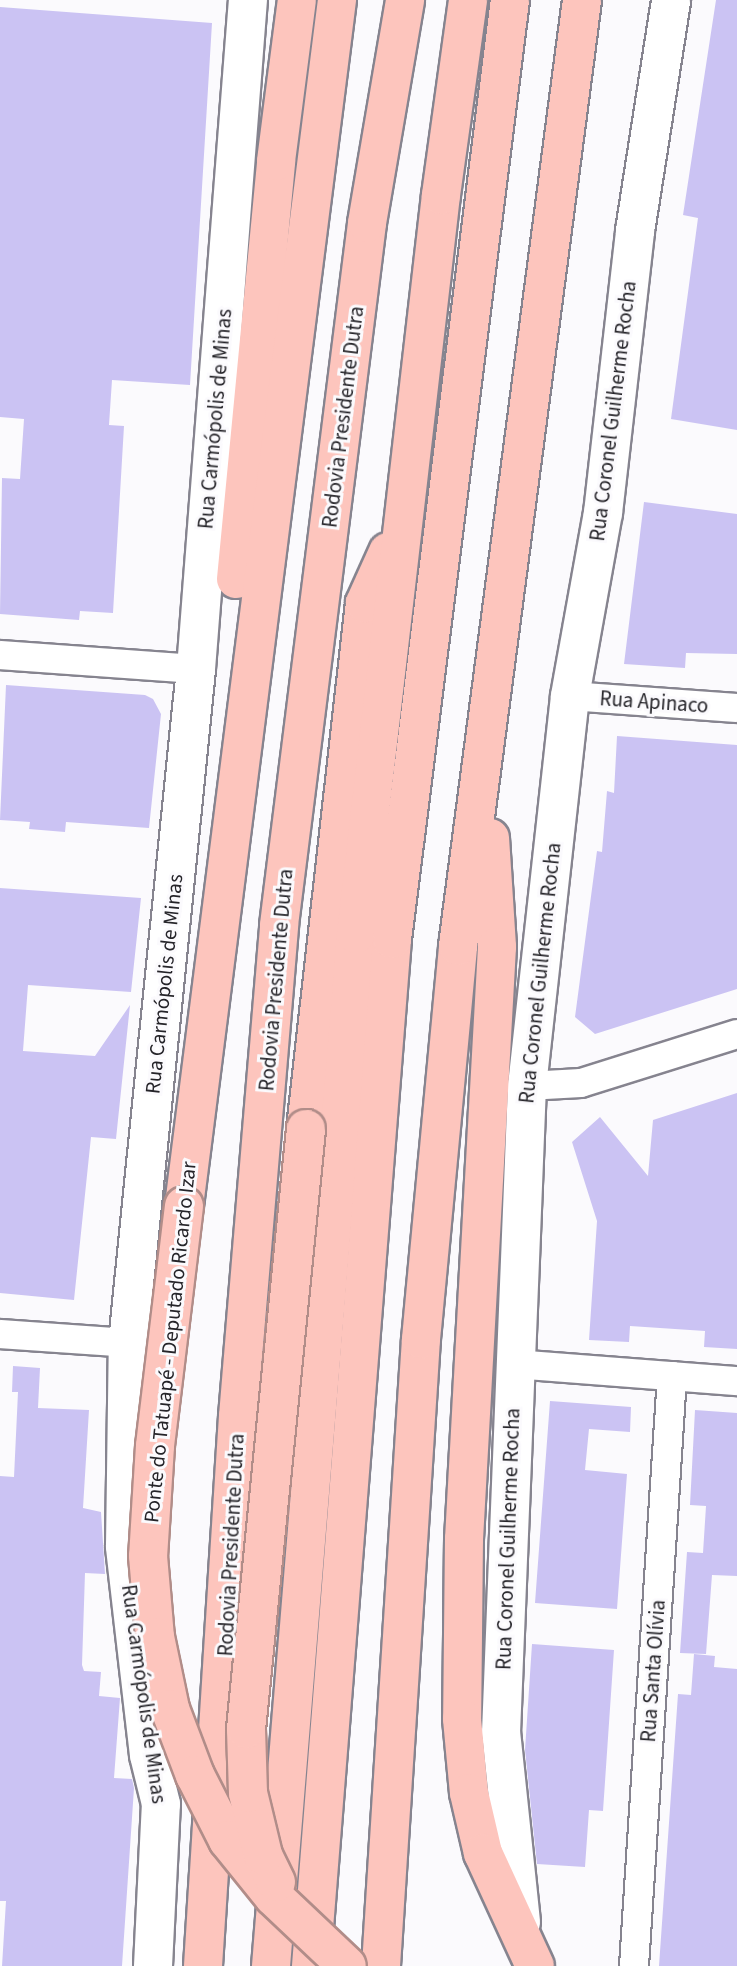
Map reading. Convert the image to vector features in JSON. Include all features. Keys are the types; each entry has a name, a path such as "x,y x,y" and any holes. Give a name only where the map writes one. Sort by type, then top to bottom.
{"highway":[{"path":"229,825 228,659 276,161 297,0"},
{"path":"229,825 337,0"},
{"name":"Rodovia Presidente Dutra","path":"203,1966 239,1416 279,925 367,223 404,0"},
{"path":"271,1966 356,934 403,519 468,0"},
{"path":"311,1966 393,939 510,0"},
{"path":"381,1966 421,1339 458,946 582,0"},
{"path":"291,1912 263,1855 248,1793 246,1729 306,1129 365,603 403,519"},
{"path":"485,755 496,947 464,1539 461,1719 468,1793 483,1853 531,1959"},
{"name":"Ponte do Tatuapé - Deputado Ricardo Izar","path":"229,825 155,1446 148,1556 155,1637 170,1709 195,1775 229,1840 291,1912 348,1966"},
{"path":"373,1966 384,1909"}],"main road":[{"name":"Rua Carmópolis de Minas","path":"153,1966 162,1804 143,1714 125,1546 128,1343 196,669 248,0"},
{"name":"Rua Coronel Guilherme Rocha","path":"531,1959 514,1884 501,1733 527,1086 570,696 603,513 635,231 671,0"}],"street":[{"path":"0,655 196,669"},
{"name":"Rua Apinaco","path":"570,696 737,708"},
{"path":"527,1086 590,1081 737,1034"},
{"path":"0,1334 128,1343"},
{"path":"515,1364 737,1381"},
{"name":"Rua Santa Olívia","path":"634,1966 672,1377"}],"building":[{"path":"716,0 737,0 737,430 671,419 698,218 683,215"},
{"path":"0,7 212,23 190,385 112,380 109,425 124,426 113,613 80,611 79,620 0,614 2,478 20,479 24,419 0,417"},
{"path":"644,502 737,514 737,654 686,653 685,668 624,664"},
{"path":"6,685 145,695 153,699 161,714 149,828 66,822 65,832 29,829 30,822 0,820"},
{"path":"617,736 737,745 737,989 595,1034 575,1017 597,851 602,852 607,791 614,793"},
{"path":"0,888 141,898 131,992 28,985 23,1051 95,1056 130,1005 116,1139 91,1137 74,1300 0,1293"},
{"path":"737,1093 737,1349 704,1347 705,1331 630,1326 629,1342 589,1340 597,1221 572,1142 600,1117 648,1176 653,1120"},
{"path":"13,1366 40,1368 38,1408 89,1410 83,1508 101,1512 105,1574 85,1573 82,1665 84,1671 101,1672 99,1696 120,1698 114,1778 132,1779 134,1788 122,1966 2,1966 6,1901 0,1901 0,1476 14,1477 18,1392 12,1392"},
{"path":"550,1401 631,1407 630,1432 589,1429 585,1470 627,1474 617,1609 535,1603"},
{"path":"695,1410 737,1413 737,1576 712,1575 706,1654 680,1653 687,1552 703,1553 706,1506 690,1505"},
{"path":"532,1644 614,1650 603,1811 589,1810 585,1867 537,1864 525,1750"},
{"path":"694,1654 715,1656 714,1667 737,1669 737,1966 659,1966 678,1694 691,1695"}]}
